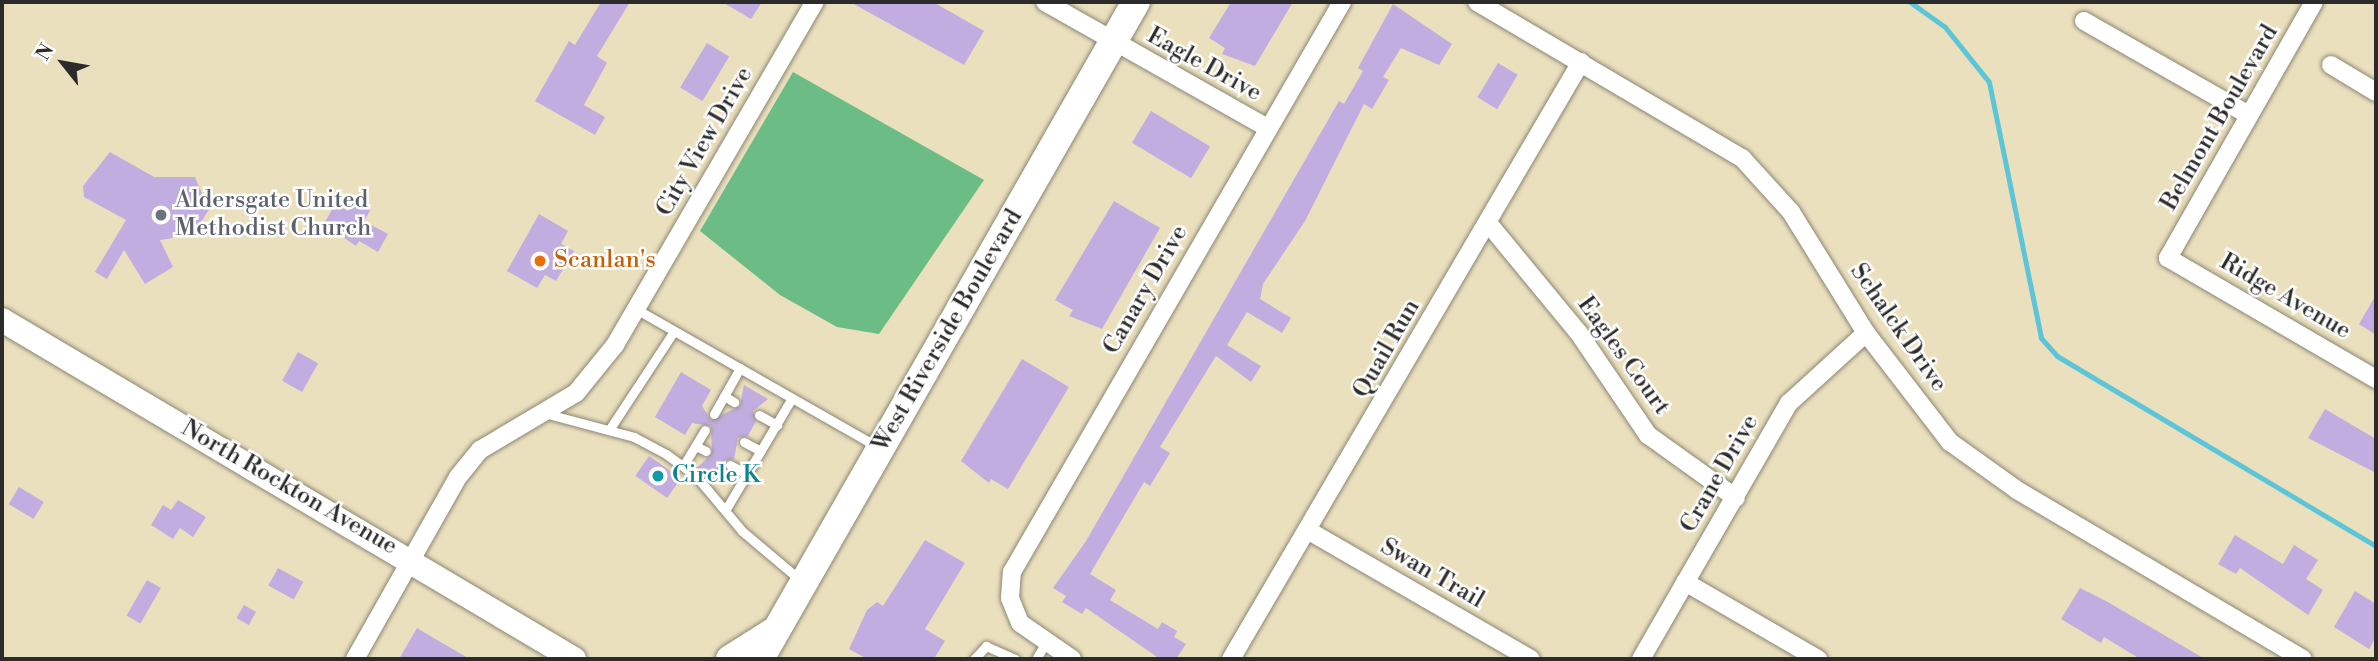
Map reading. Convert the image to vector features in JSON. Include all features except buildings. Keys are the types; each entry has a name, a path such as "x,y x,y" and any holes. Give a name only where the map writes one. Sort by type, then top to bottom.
{"main road":[{"name":"West Riverside Boulevard","path":"760,659 1136,2"},
{"path":"730,659 778,629"},
{"path":"769,659 778,629"}],"street":[{"name":"City View Drive","path":"355,659 413,561 458,477 480,450 544,413 594,373 636,309 815,2"},
{"name":"Eagle Drive","path":"1045,2 1113,43 1268,128"},
{"name":"Canary Drive","path":"1041,652 1013,608 1009,588 1015,564 1342,2"},
{"name":"Schalck Drive","path":"1477,2 1742,158 1791,212 1866,333 1950,442 2017,490 2302,659"},
{"name":"Belmont Boulevard","path":"2168,258 2314,2"},
{"path":"2084,21 2249,115"},
{"name":"Quail Run","path":"1231,659 1309,531 1581,62"},
{"path":"2331,65 2376,92"},
{"name":"Eagles Court","path":"1488,223 1578,332 1648,435 1736,498"},
{"name":"Ridge Avenue","path":"2168,258 2376,379"},
{"name":"North Rockton Avenue","path":"2,320 413,561 574,659"},
{"name":"Crane Drive","path":"1640,659 1789,403 1866,333"},
{"name":"Swan Trail","path":"1309,531 1531,659"},
{"path":"1685,582 1818,659"},
{"path":"1041,652 1072,659"}],"lane":[{"path":"636,309 881,448"},
{"path":"609,430 674,331"},
{"path":"714,414 740,368"},
{"path":"724,396 734,402"},
{"path":"726,509 792,398"},
{"path":"544,413 609,430 683,466 763,551 804,583"},
{"path":"759,415 777,425"},
{"path":"683,466 705,430"},
{"path":"744,442 761,451"},
{"path":"695,446 706,451"},
{"path":"730,465 747,474"},
{"path":"974,659 986,646 1015,659"}],"green space":[{"path":"793,72 984,180 879,334 837,327 780,295 700,231"}],"waterway":[{"path":"1910,2 1945,27 1989,82 2041,338 2057,356 2376,546"}],"place":[{"name":"Aldersgate United Methodist Church","path":"161,215"},
{"name":"Scanlan's","path":"540,261"},
{"name":"Circle K","path":"658,476"}]}
